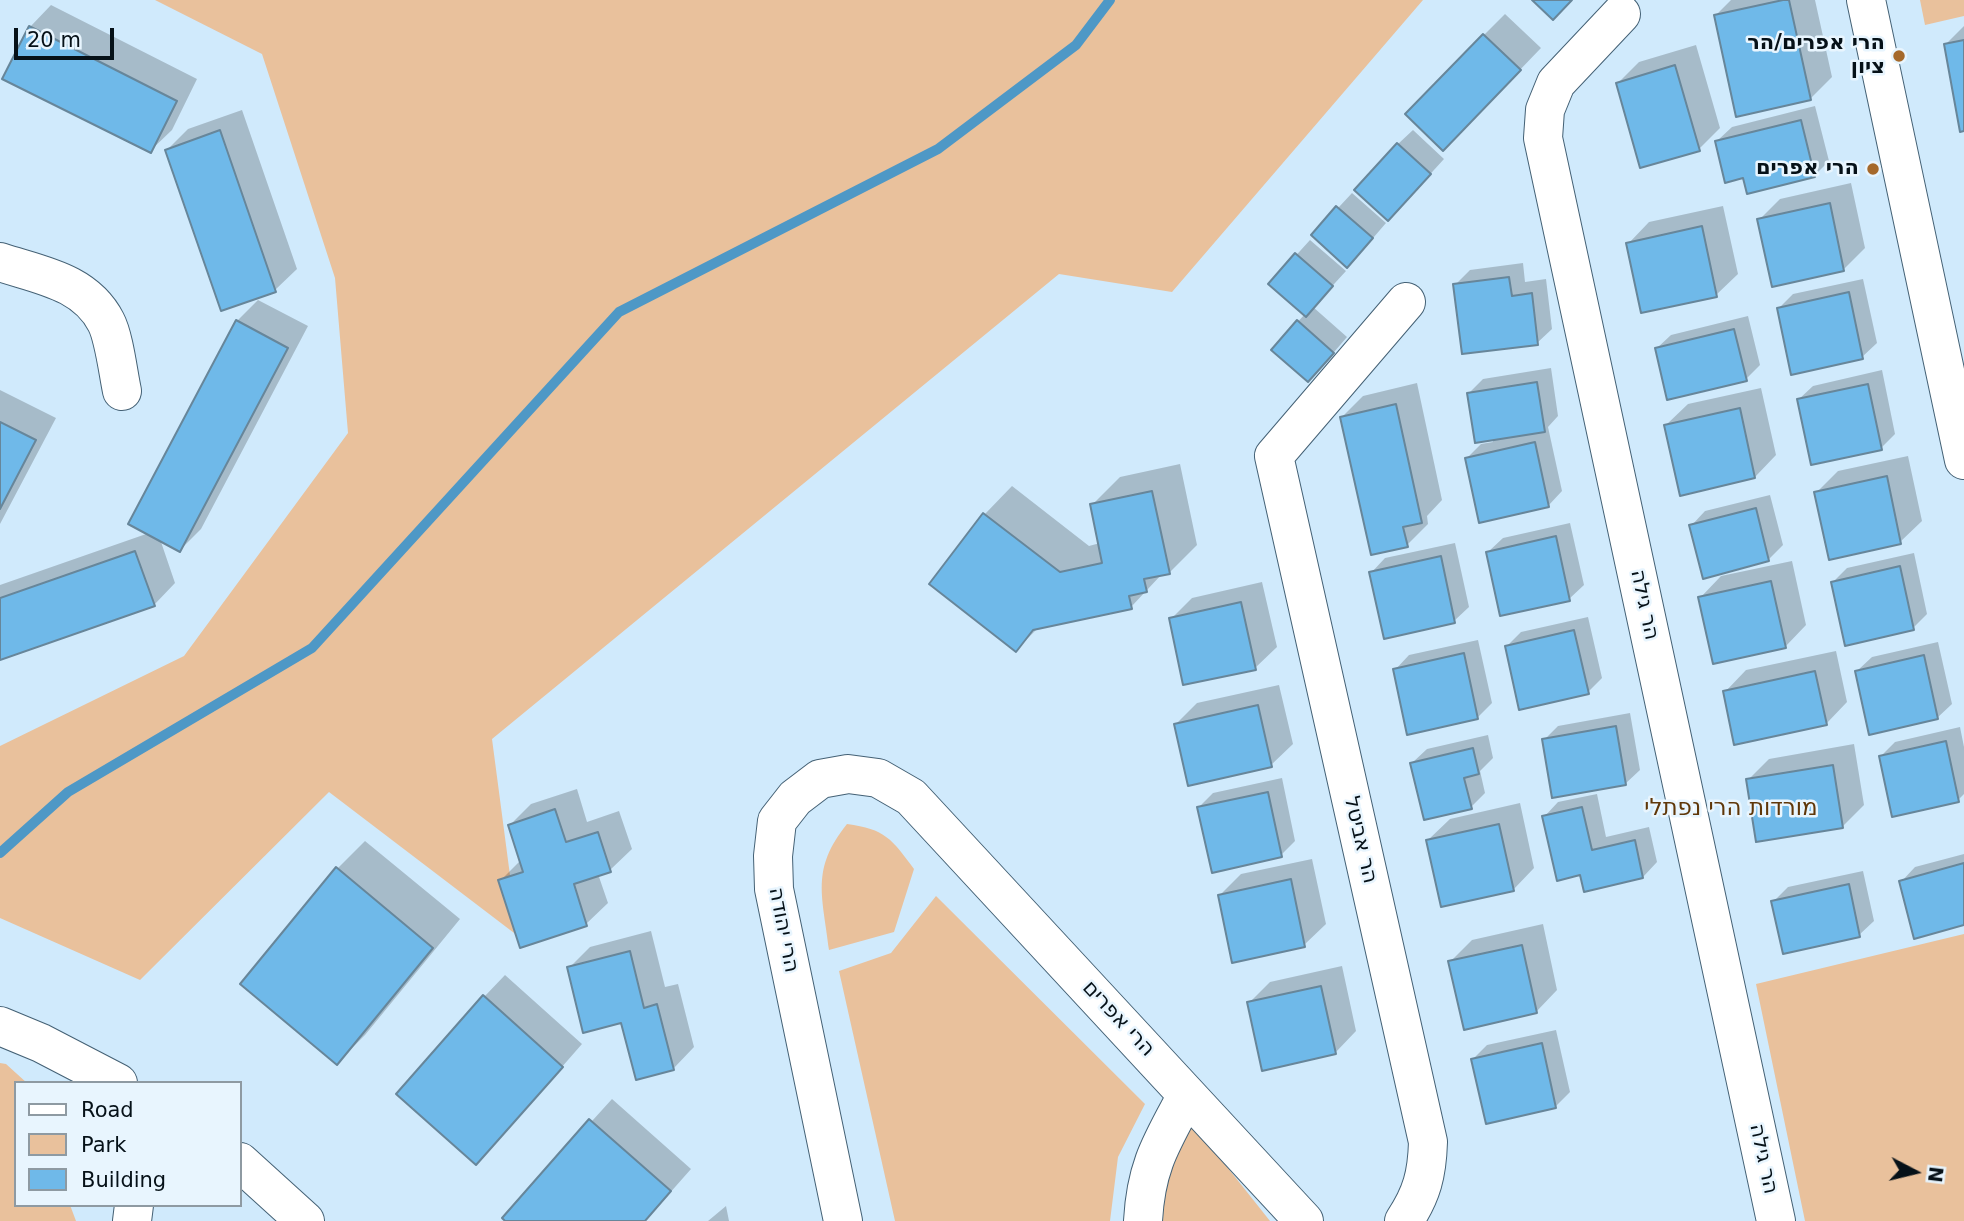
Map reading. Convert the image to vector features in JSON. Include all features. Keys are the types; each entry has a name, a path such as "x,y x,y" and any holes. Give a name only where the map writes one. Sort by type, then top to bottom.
{"street":[{"path":"1866,0 1964,460"},
{"name":"הר גילה","path":"1621,14 1556,83 1545,110 1543,138 1776,1221"},
{"path":"0,262 64,282 90,299 107,323 122,391"},
{"name":"הר אביטל","path":"1404,1221 1415,1204 1427,1172 1429,1142 1274,456 1406,302"},
{"name":"הרי יהודה","path":"843,1221 774,890 773,856 777,821 795,798 820,779 848,775 878,778 911,797 931,818"},
{"name":"הרי אפרים","path":"931,818 1304,1221"},
{"path":"0,1026 41,1043 114,1081"},
{"path":"1143,1221 1145,1191 1154,1156 1187,1095"},
{"path":"242,1164 305,1221"}],"green space":[{"path":"155,0 1423,0 1172,292 1059,274 492,739 518,936 329,792 140,980 0,918 0,746 184,656 348,433 335,278 262,54"},
{"path":"1920,0 1964,0 1964,16 1925,25"},
{"path":"847,824 870,829 886,837 914,869 894,932 829,950 822,899 823,870 835,840"},
{"path":"936,896 1145,1104 1118,1157 1110,1221 895,1221 839,971 891,953"},
{"path":"1964,934 1964,1221 1805,1221 1756,984"},
{"path":"0,1063 6,1064 25,1081 14,1081 14,1207 71,1207 76,1221 0,1221"},
{"path":"1189,1119 1270,1221 1163,1221 1164,1182"}],"building":[{"path":"1532,0 1572,0 1553,20"},
{"path":"1789,0 1811,100 1736,117 1714,15"},
{"path":"29,26 177,101 151,153 2,79"},
{"path":"1483,34 1521,70 1443,151 1405,114"},
{"path":"1964,40 1964,131 1960,132 1944,44"},
{"path":"1675,65 1700,151 1640,168 1616,83"},
{"path":"1801,120 1815,177 1747,194 1743,178 1725,183 1715,141"},
{"path":"220,130 276,292 221,311 165,150"},
{"path":"1397,143 1431,174 1388,221 1354,190"},
{"path":"1830,203 1844,271 1772,287 1757,219"},
{"path":"1336,206 1373,238 1347,268 1311,235"},
{"path":"1702,226 1717,297 1641,313 1626,243"},
{"path":"1295,253 1333,286 1306,317 1268,284"},
{"path":"1509,277 1512,296 1532,293 1538,345 1462,354 1453,284"},
{"path":"1849,292 1863,359 1791,375 1777,308"},
{"path":"236,320 288,348 180,552 128,524"},
{"path":"1297,320 1334,353 1308,382 1271,350"},
{"path":"1734,329 1747,381 1667,400 1655,348"},
{"path":"1537,382 1545,432 1475,443 1467,393"},
{"path":"1868,384 1882,450 1811,465 1797,399"},
{"path":"1396,404 1422,523 1403,527 1408,547 1371,555 1340,417"},
{"path":"1740,408 1755,478 1680,496 1664,425"},
{"path":"0,422 36,440 0,509"},
{"path":"1535,442 1549,507 1479,523 1465,458"},
{"path":"1887,476 1901,544 1829,560 1814,492"},
{"path":"1152,491 1170,574 1144,579 1147,592 1129,596 1132,609 1033,630 1016,652 929,584 983,513 1060,572 1102,563 1090,504"},
{"path":"1756,508 1769,561 1703,579 1689,525"},
{"path":"1556,536 1570,601 1500,616 1486,552"},
{"path":"135,551 155,606 0,660 0,598"},
{"path":"1441,556 1455,623 1384,639 1369,572"},
{"path":"1900,566 1914,630 1845,646 1831,582"},
{"path":"1771,581 1786,648 1713,664 1698,597"},
{"path":"1241,602 1256,670 1183,685 1169,618"},
{"path":"1574,630 1589,694 1519,710 1505,646"},
{"path":"1464,653 1478,719 1407,735 1393,669"},
{"path":"1924,655 1938,719 1869,735 1855,671"},
{"path":"1815,671 1827,725 1734,745 1723,691"},
{"path":"1258,705 1272,767 1188,786 1174,724"},
{"path":"1616,726 1626,785 1552,798 1542,739"},
{"path":"1946,741 1959,802 1892,817 1879,756"},
{"path":"1473,748 1479,774 1464,778 1472,809 1424,820 1410,763"},
{"path":"1833,765 1843,828 1756,842 1746,779"},
{"path":"1268,792 1282,857 1212,873 1197,807"},
{"path":"1582,807 1592,850 1635,840 1643,878 1584,892 1580,875 1557,881 1542,816"},
{"path":"555,809 566,842 598,832 611,872 574,884 587,926 520,948 498,880 523,872 508,825"},
{"path":"1499,824 1514,891 1441,907 1426,840"},
{"path":"1964,863 1964,925 1914,939 1899,881"},
{"path":"336,867 433,948 337,1065 240,984"},
{"path":"1291,879 1305,947 1232,963 1218,895"},
{"path":"1849,884 1860,937 1783,954 1771,901"},
{"path":"1522,945 1537,1013 1464,1030 1448,961"},
{"path":"630,951 644,1008 657,1004 674,1070 636,1080 621,1023 583,1033 567,967"},
{"path":"1321,986 1336,1054 1262,1071 1247,1002"},
{"path":"483,995 563,1067 476,1165 396,1094"},
{"path":"1542,1043 1556,1108 1486,1124 1471,1059"},
{"path":"589,1119 671,1191 645,1221 505,1221 502,1218"}],"waterway":[{"path":"0,853 68,792 312,648 619,312 938,149 1076,45 1110,0"}],"place":[{"name":"הרי אפרים/הר ציון","path":"1899,56"},
{"name":"הרי אפרים","path":"1873,169"}],"district":[{"name":"מורדות הרי נפתלי","path":"1731,809"}]}
